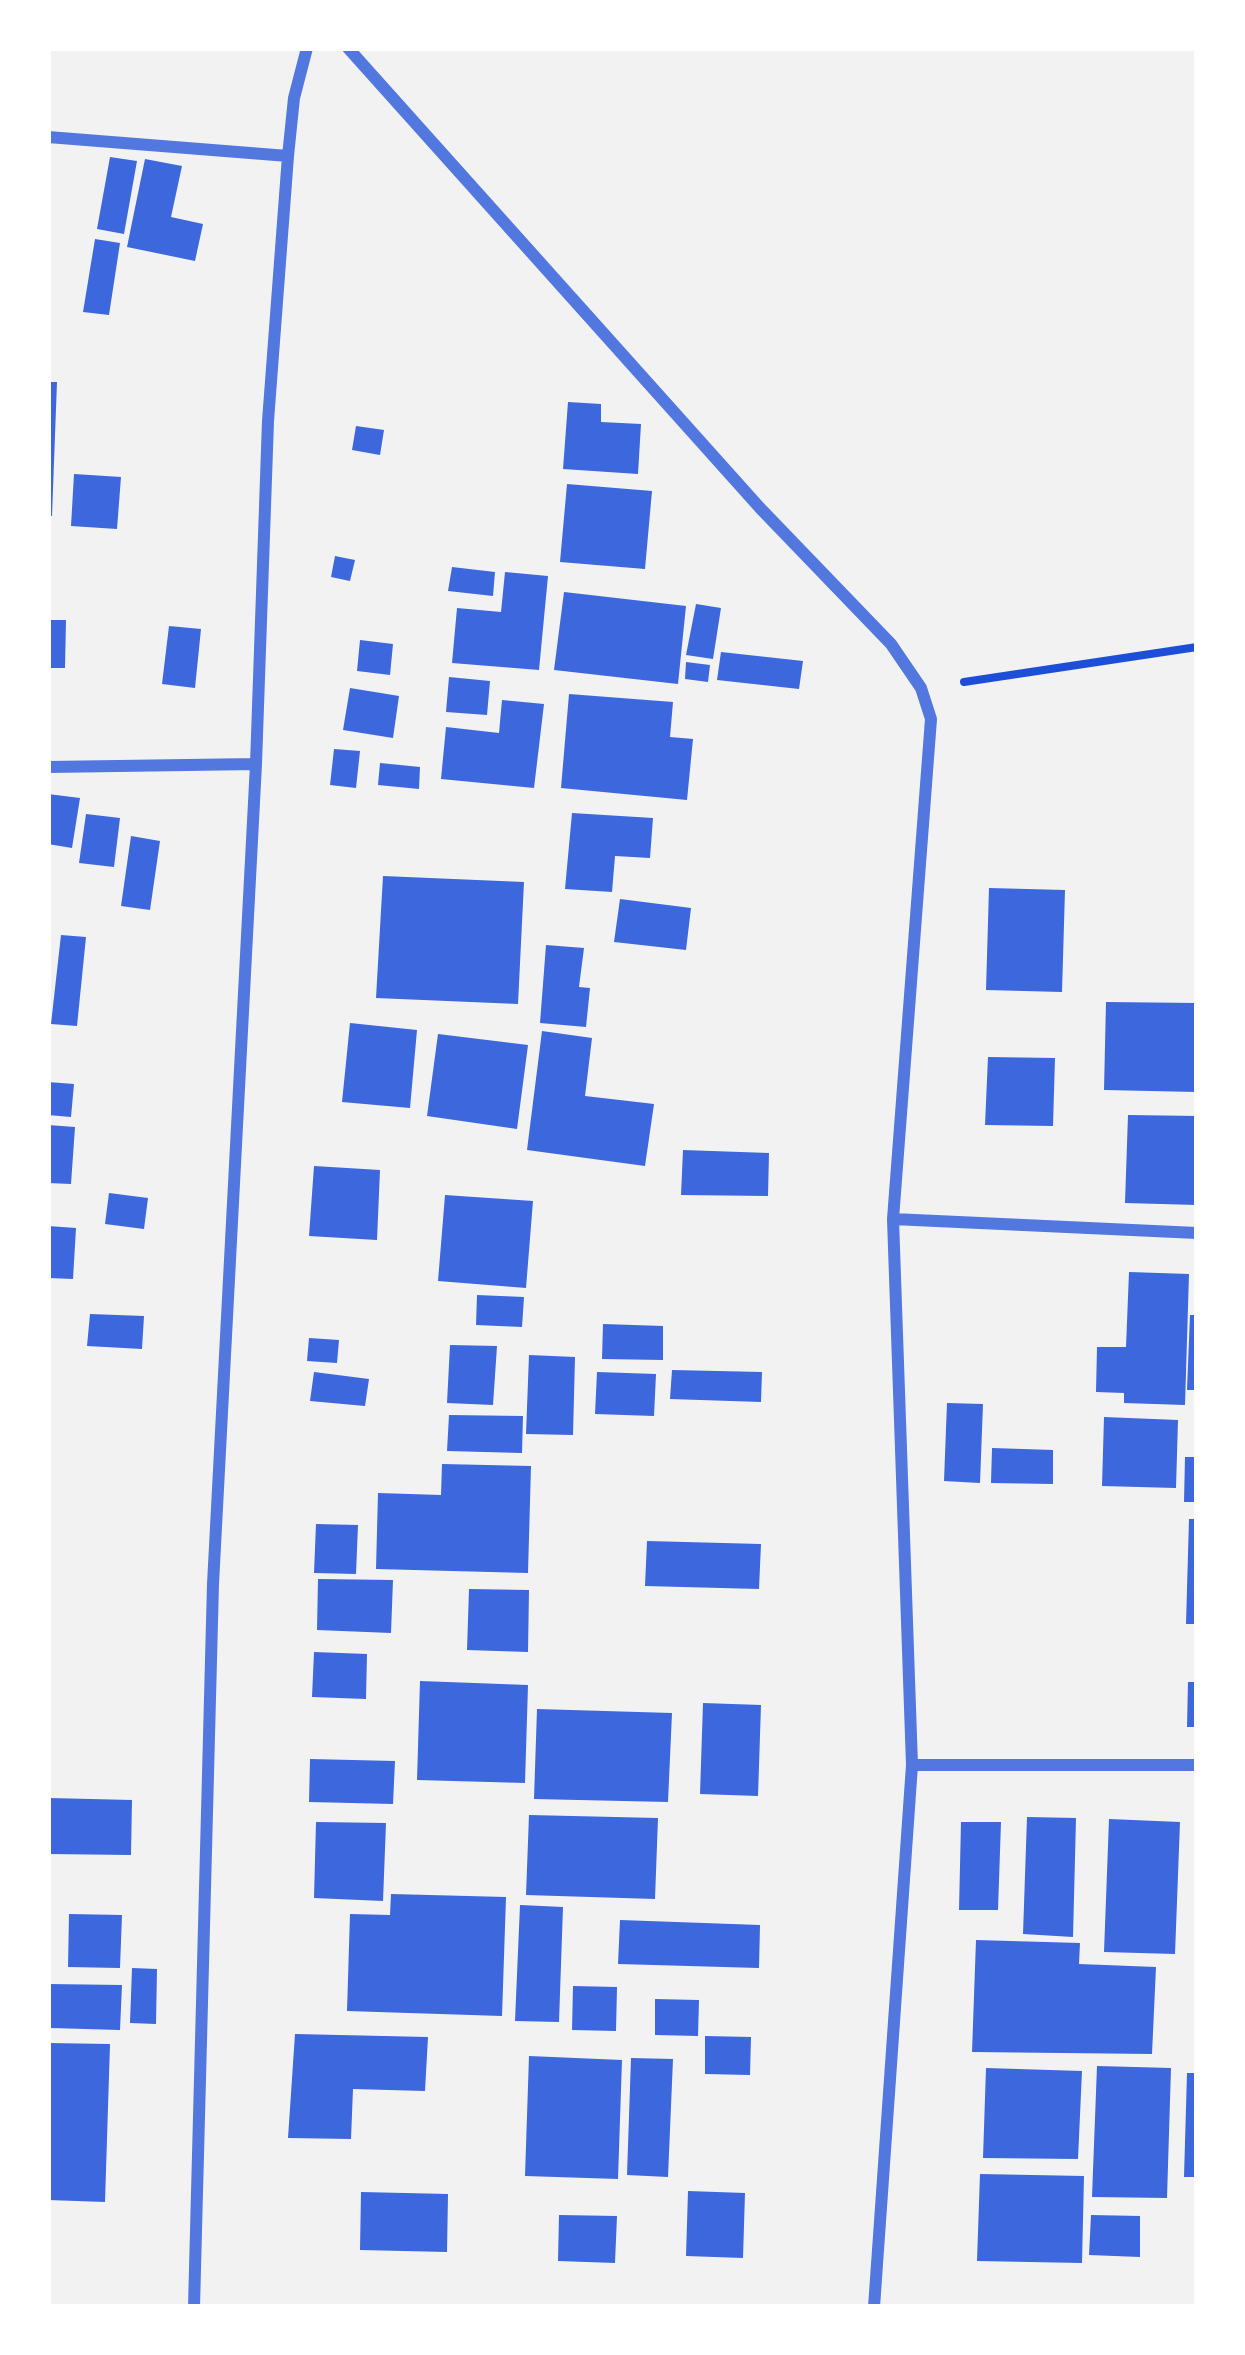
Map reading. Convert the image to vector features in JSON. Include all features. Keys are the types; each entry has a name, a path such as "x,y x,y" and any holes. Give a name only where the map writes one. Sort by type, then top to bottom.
{"street":[{"path":"194,2307 213,1584 256,764 268,422 294,98 307,48"},
{"path":"348,48 760,508 891,644 921,688 931,719 893,1219 911,1765 874,2307"},
{"path":"48,137 288,156"},
{"path":"48,767 256,764"},
{"path":"893,1219 1197,1233"},
{"path":"911,1765 1197,1765"}],"path":[{"path":"921,688 1197,646"}],"building":[{"path":"110,157 137,161 124,234 97,229"},
{"path":"145,159 182,166 171,217 203,224 195,261 127,247"},
{"path":"95,239 120,243 109,315 83,312"},
{"path":"48,382 57,382 52,516 48,516"},
{"path":"568,402 601,404 601,422 641,424 638,474 563,469"},
{"path":"356,426 384,430 380,455 352,450"},
{"path":"74,474 121,477 117,529 71,526"},
{"path":"567,484 652,491 645,569 560,562"},
{"path":"335,556 355,560 350,581 331,577"},
{"path":"452,567 495,572 493,596 448,591"},
{"path":"505,572 548,576 539,670 452,663 457,608 501,612"},
{"path":"564,592 686,606 678,684 554,670"},
{"path":"696,604 721,608 713,659 686,655"},
{"path":"48,620 66,620 65,668 48,668"},
{"path":"169,626 201,629 195,688 162,684"},
{"path":"360,640 393,644 390,675 357,671"},
{"path":"721,652 803,661 799,689 717,680"},
{"path":"686,662 710,665 708,682 685,679"},
{"path":"449,677 490,681 487,715 446,712"},
{"path":"350,688 399,696 393,738 343,730"},
{"path":"569,694 673,702 670,737 693,739 687,800 561,788"},
{"path":"502,700 544,704 534,788 441,779 446,727 499,733"},
{"path":"334,749 360,751 356,788 330,785"},
{"path":"380,763 420,767 419,789 378,785"},
{"path":"48,794 80,798 72,848 48,844"},
{"path":"572,813 653,818 650,858 615,856 612,892 565,889"},
{"path":"86,814 120,818 114,867 79,863"},
{"path":"131,836 160,841 150,910 121,906"},
{"path":"383,876 524,882 518,1004 376,998"},
{"path":"989,888 1065,890 1062,992 986,990"},
{"path":"620,899 691,908 686,950 614,942"},
{"path":"61,935 86,937 77,1026 51,1024"},
{"path":"546,945 584,948 579,987 590,988 586,1027 540,1023"},
{"path":"1106,1002 1197,1003 1197,1092 1104,1090"},
{"path":"350,1023 417,1030 410,1108 342,1102"},
{"path":"542,1031 592,1038 585,1096 654,1104 645,1166 527,1150"},
{"path":"438,1034 528,1045 517,1129 427,1116"},
{"path":"988,1057 1055,1058 1053,1126 985,1125"},
{"path":"48,1082 74,1084 71,1117 48,1115"},
{"path":"1128,1115 1197,1116 1197,1205 1125,1203"},
{"path":"48,1125 75,1127 71,1184 48,1183"},
{"path":"683,1150 769,1153 768,1196 681,1195"},
{"path":"314,1166 380,1170 377,1240 309,1236"},
{"path":"109,1193 148,1198 144,1229 105,1224"},
{"path":"445,1195 533,1201 526,1288 438,1281"},
{"path":"48,1226 76,1228 73,1279 48,1278"},
{"path":"1129,1272 1189,1274 1185,1405 1124,1403 1124,1393 1096,1392 1097,1347 1126,1347"},
{"path":"477,1295 524,1297 522,1327 476,1325"},
{"path":"90,1314 144,1316 142,1349 87,1346"},
{"path":"1190,1315 1197,1315 1197,1390 1187,1390"},
{"path":"603,1324 663,1326 663,1360 602,1359"},
{"path":"309,1338 339,1340 337,1363 307,1361"},
{"path":"450,1345 497,1346 493,1405 447,1403"},
{"path":"529,1355 575,1357 573,1435 526,1434"},
{"path":"672,1370 762,1372 761,1402 670,1399"},
{"path":"314,1372 369,1379 365,1406 310,1401"},
{"path":"597,1372 656,1374 654,1416 595,1414"},
{"path":"947,1403 983,1404 980,1483 944,1481"},
{"path":"449,1415 523,1416 522,1453 447,1451"},
{"path":"1104,1417 1178,1420 1176,1488 1102,1486"},
{"path":"992,1448 1053,1450 1053,1484 991,1483"},
{"path":"1185,1457 1197,1457 1197,1502 1184,1502"},
{"path":"442,1464 531,1466 528,1573 376,1569 378,1493 441,1495"},
{"path":"1189,1519 1197,1519 1197,1624 1186,1624"},
{"path":"316,1524 358,1525 356,1574 314,1573"},
{"path":"647,1541 761,1544 759,1589 645,1586"},
{"path":"318,1579 393,1580 391,1633 317,1630"},
{"path":"469,1589 529,1590 528,1652 467,1650"},
{"path":"314,1652 367,1654 366,1699 312,1697"},
{"path":"420,1681 528,1685 525,1783 417,1780"},
{"path":"1188,1682 1197,1682 1197,1727 1187,1727"},
{"path":"703,1703 761,1705 758,1796 700,1794"},
{"path":"537,1709 672,1713 668,1802 534,1799"},
{"path":"310,1759 395,1761 393,1804 309,1802"},
{"path":"49,1798 132,1800 131,1855 48,1854"},
{"path":"529,1815 658,1818 655,1899 526,1895"},
{"path":"1027,1817 1076,1818 1073,1937 1023,1934"},
{"path":"1109,1819 1180,1822 1175,1954 1104,1952"},
{"path":"316,1822 386,1823 383,1901 314,1898"},
{"path":"961,1822 1001,1822 998,1910 959,1910"},
{"path":"391,1894 506,1897 502,2016 347,2011 350,1914 390,1915"},
{"path":"520,1905 563,1907 559,2022 515,2021"},
{"path":"69,1914 122,1915 120,1968 68,1967"},
{"path":"620,1920 760,1925 759,1968 618,1964"},
{"path":"976,1940 1080,1943 1079,1964 1156,1967 1152,2054 972,2052"},
{"path":"132,1968 157,1969 156,2024 130,2023"},
{"path":"48,1984 122,1985 120,2030 50,2028"},
{"path":"573,1986 617,1987 616,2031 572,2030"},
{"path":"655,1999 699,2000 698,2036 655,2035"},
{"path":"295,2034 428,2037 425,2091 353,2089 351,2139 288,2138"},
{"path":"705,2036 751,2037 750,2075 705,2074"},
{"path":"48,2043 110,2044 105,2202 48,2200"},
{"path":"529,2056 622,2060 618,2179 525,2176"},
{"path":"631,2058 673,2059 668,2177 627,2175"},
{"path":"1097,2066 1171,2068 1167,2198 1092,2197"},
{"path":"986,2068 1082,2071 1078,2159 983,2158"},
{"path":"1187,2073 1197,2073 1197,2177 1184,2177"},
{"path":"980,2174 1084,2176 1082,2263 977,2261"},
{"path":"688,2191 745,2193 743,2258 686,2256"},
{"path":"361,2192 448,2194 447,2252 360,2250"},
{"path":"559,2215 617,2216 615,2263 558,2261"},
{"path":"1091,2215 1140,2216 1140,2257 1089,2255"}]}
